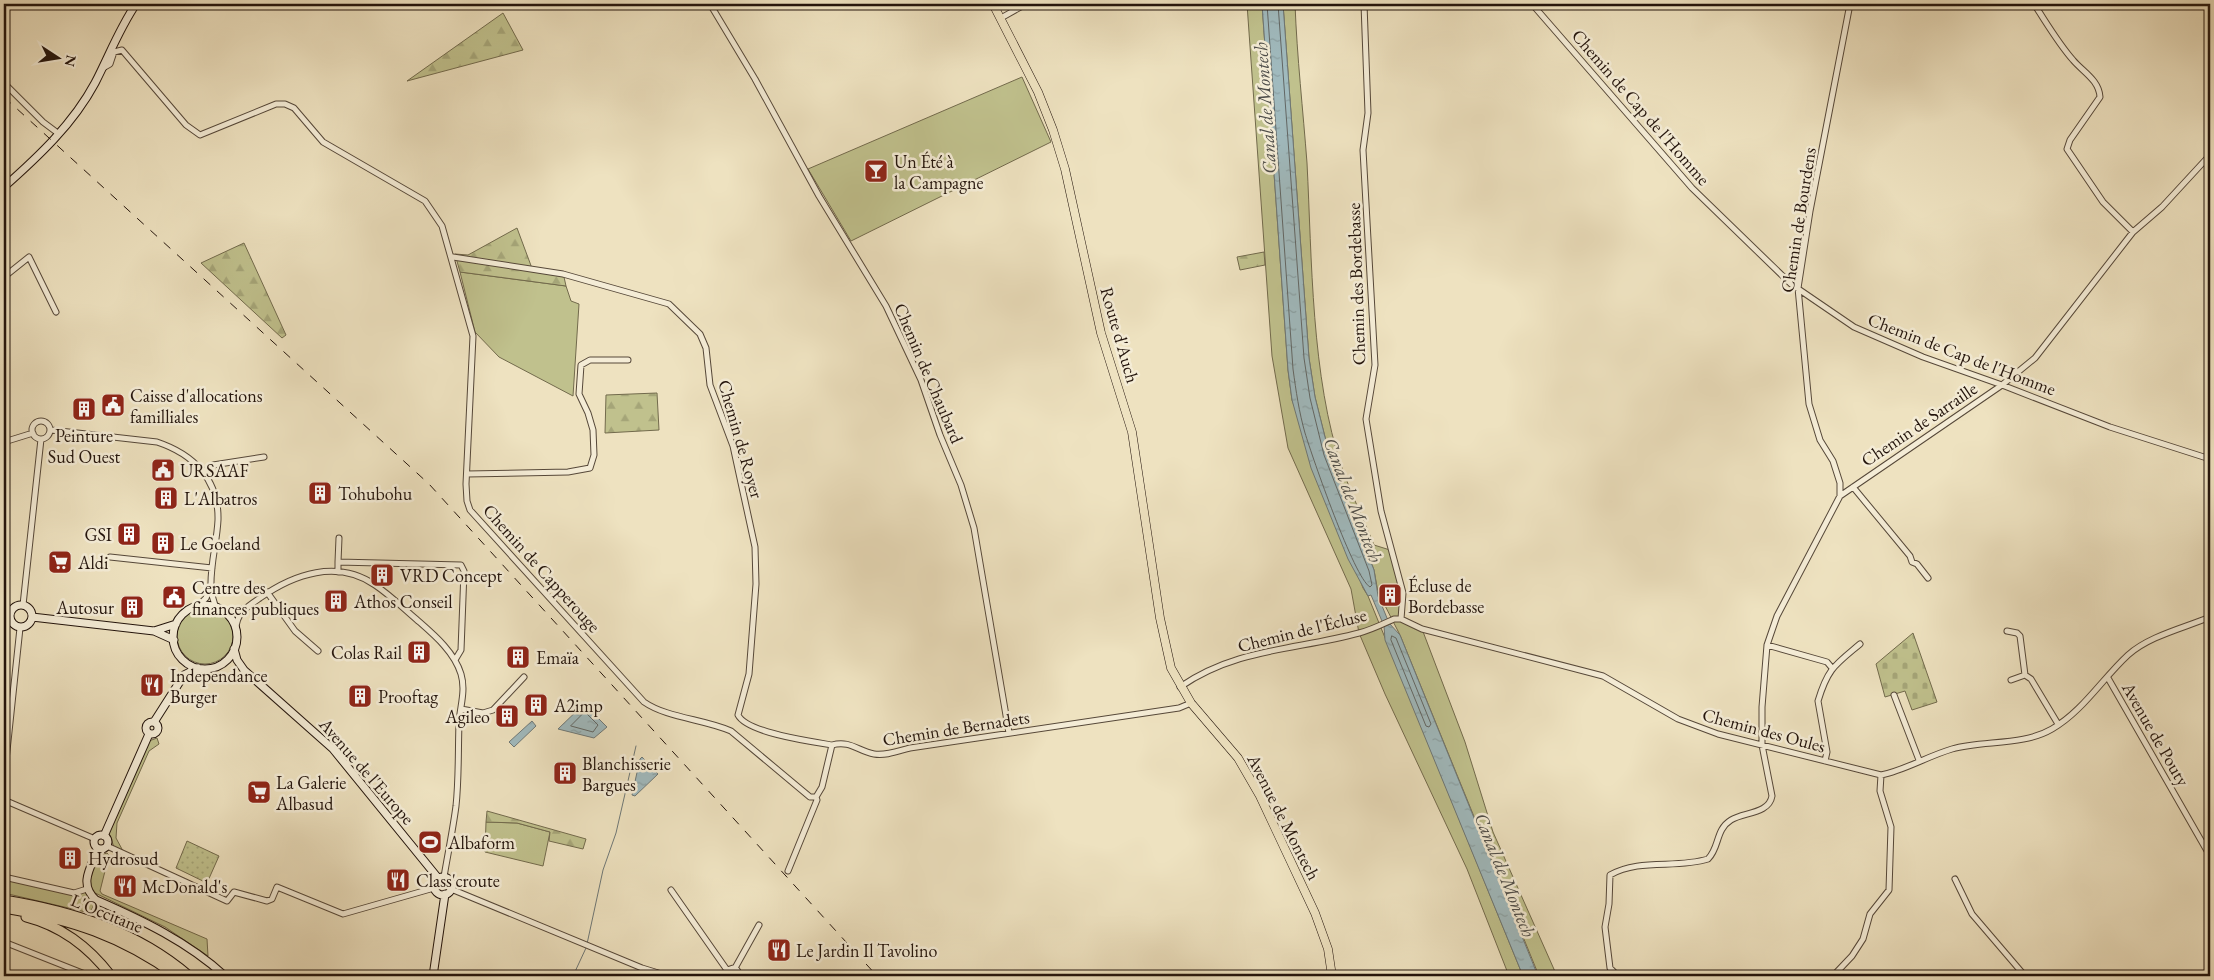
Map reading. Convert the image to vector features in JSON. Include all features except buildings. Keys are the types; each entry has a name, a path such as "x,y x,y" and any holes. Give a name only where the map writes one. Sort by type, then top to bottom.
{"highway":[{"name":"L'Occitane","path":"4,900 55,910 89,920 129,937 160,954 188,976"},
{"name":"L'Occitane","path":"4,910 56,918 99,931 134,948 177,976"},
{"path":"4,910 40,921 62,931 87,949 111,976"},
{"path":"160,954 196,976"}],"main road":[{"name":"Route d'Auch","path":"994,4 1038,92 1065,169 1101,333 1132,432 1160,618 1171,668 1179,687"},
{"name":"Avenue de Montech","path":"1179,687 1238,758 1260,796 1315,913 1328,949 1332,976"}],"street":[{"path":"4,186 59,134 83,103 118,33 136,4"},
{"name":"Chemin de Chaubard","path":"710,4 755,79 819,196 886,306 921,380 940,435 961,485 974,528 1009,733"},
{"path":"1001,18 1026,4"},
{"name":"Chemin des Bordebasse","path":"1364,4 1368,113 1363,150 1375,365 1366,419 1381,511 1402,593 1401,619"},
{"name":"Chemin de Cap de l'Homme","path":"1532,4 1692,188 1790,284 1854,327 1923,357 2002,384 2110,426 2210,459"},
{"name":"Chemin de Bourdens","path":"1840,496 1840,483 1833,461 1820,440 1809,404 1798,288 1810,212 1850,4"},
{"path":"2034,4 2073,60 2089,74 2100,90 2100,97 2070,140 2067,149 2103,202 2133,232"},
{"name":"Chemin de Capperouge","path":"102,68 110,64 114,52 122,50 186,125 200,134 276,104 285,104 294,108 323,142 425,201 442,226 453,257 473,336 467,474 467,502 472,513 641,699 656,708 716,724 730,731 810,797 816,797"},
{"path":"6,85 43,122 59,134"},
{"name":"Chemin de Sarraille","path":"1618,976 1610,968 1605,927 1609,904 1610,875 1621,869 1640,865 1666,866 1708,858 1716,847 1718,831 1728,822 1738,815 1766,808 1771,802 1772,796 1762,744 1762,707 1767,645 1777,616 1840,496 2002,384 2035,358 2133,232 2162,207 2210,155"},
{"path":"4,277 29,257 56,312"},
{"name":"Chemin de Royer","path":"453,257 562,274 669,304 693,325 700,334 706,348 710,385 733,446 755,547 756,584 749,674 738,715 741,719 754,726 793,739 832,745"},
{"path":"467,474 568,472 590,468 594,455 593,430 588,413 579,394 581,365 590,360 628,360"},
{"path":"33,433 34,424 42,420 47,422 50,430 48,437 41,439"},
{"path":"50,430 157,442 184,453 203,472 211,484 217,502 218,519 210,587 206,598 198,606"},
{"path":"33,433 41,439"},
{"path":"4,442 33,433"},
{"path":"23,605 41,439"},
{"path":"203,472 213,465 264,457"},
{"path":"1853,487 1910,556 1912,562 1928,578"},
{"path":"338,572 340,538"},
{"path":"110,557 212,568"},
{"path":"338,562 461,565 464,571 461,650 455,660"},
{"path":"154,631 176,624 189,609 198,606 215,606 224,611 236,612 289,579 303,574 338,572 350,574 374,584 437,637 455,660 463,682 456,804 441,878 434,888 343,914 277,888 272,899 267,901 234,892 227,900 107,846 98,849 87,876 87,889 96,900 141,920 171,937 225,976"},
{"path":"210,587 215,606"},
{"path":"268,592 295,631 318,651"},
{"path":"23,605 29,608 32,618 27,626 20,628 13,625 7,615 13,608 23,605"},
{"path":"104,836 149,734 154,734 157,730 154,722 179,682 188,672 199,668 211,668 223,663 234,649 238,617 245,608"},
{"path":"224,611 236,629"},
{"path":"1833,976 1852,956 1864,939 1870,914 1889,890 1891,827 1880,791 1881,774 1897,771 1919,760 1954,749 2032,736 2051,730 2094,695 2129,654 2150,642 2210,617"},
{"path":"32,618 154,631 174,640"},
{"name":"Chemin de l'Écluse","path":"1179,687 1197,675 1250,654 1360,633 1378,625 1401,619"},
{"name":"Chemin des Oules","path":"1401,619 1422,629 1584,669 1603,676 1678,718 1698,727 1881,774"},
{"path":"176,624 174,640 182,668 179,682"},
{"path":"4,779 20,628"},
{"path":"2006,631 2017,633 2020,636 2026,675 2034,682 2058,724"},
{"path":"1825,761 1827,752 1818,701 1832,668 1860,644"},
{"path":"1767,645 1827,662 1832,668"},
{"name":"Avenue de l'Europe","path":"234,649 237,660 244,670 333,749 441,878"},
{"path":"180,657 199,668"},
{"name":"Avenue de l'Europe","path":"223,663 244,670"},
{"path":"2011,680 2026,675"},
{"path":"461,708 483,712 492,710 524,677"},
{"name":"Avenue de Pouty","path":"2108,678 2210,856"},
{"path":"1894,695 1919,760"},
{"name":"Chemin de Bernadets","path":"832,745 849,743 866,751 886,754 1009,733 1179,708 1191,703"},
{"path":"788,871 817,800 816,797 822,787 832,745"},
{"path":"4,800 94,839"},
{"path":"94,839 100,835 104,836 108,840 107,846"},
{"path":"94,839 95,846 98,849"},
{"path":"4,877 74,893 87,889"},
{"path":"441,878 450,881 451,889"},
{"path":"1955,879 1972,914 2025,976"},
{"path":"434,888 437,892 445,894"},
{"path":"433,976 445,894 451,889"},
{"path":"451,889 647,970 668,976"},
{"path":"671,890 727,970"},
{"path":"724,976 727,970 735,968 759,925"},
{"path":"4,942 90,976"},
{"path":"735,968 741,976"}],"green space":[{"path":"1247,4 1262,4 1288,370 1292,400 1363,588 1368,596 1523,976 1509,976 1467,869 1385,694 1359,633 1351,589 1288,448 1272,356"},
{"path":"1283,4 1295,4 1307,163 1315,317 1324,395 1332,433 1342,468 1374,545 1390,550 1403,593 1401,619 1422,629 1465,742 1493,832 1557,976 1539,976 1400,635 1378,592 1374,570 1329,453 1315,397 1309,358"},
{"path":"503,13 523,50 407,81"},
{"path":"1022,77 1051,142 851,241 808,169"},
{"path":"517,228 533,271 564,277 566,286 460,272 455,254 468,255"},
{"path":"244,243 286,335 282,338 201,263"},
{"path":"1264,252 1265,265 1240,270 1237,257"},
{"path":"460,272 566,286 571,301 579,304 573,396 499,357 475,332"},
{"path":"657,393 659,430 605,433 606,395"},
{"path":"205,608 216,610 225,616 231,625 233,636 231,647 225,656 216,662 205,664 194,662 185,656 179,647 177,636 179,625 185,616 194,610"},
{"path":"1913,633 1937,702 1912,710 1905,691 1885,697 1876,664"},
{"path":"157,738 159,744 149,751 117,823 116,838 123,851 114,847 109,833 149,741"},
{"path":"487,811 586,839 583,849 549,841 550,832 517,823 486,822"},
{"path":"486,822 517,823 550,832 543,866 485,852"},
{"path":"187,841 219,856 207,883 176,868"},
{"path":"107,853 109,855 100,891 102,894 207,939 208,956 165,927 91,891 89,878 98,856"},
{"path":"4,877 74,893 87,889 96,900 90,913 4,893"}],"water":[{"path":"1262,4 1283,4 1309,358 1315,397 1329,453 1374,570 1378,596 1389,623 1400,635 1538,976 1523,976 1385,640 1384,626 1371,595 1368,596 1348,559 1311,468 1292,400 1288,370"},
{"path":"584,704 607,727 594,738 558,729"},
{"path":"532,721 536,726 514,747 509,742"},
{"path":"642,757 658,774 635,796 632,795"}],"waterway":[{"path":"587,944 603,870 616,833 636,746"},
{"path":"573,976 586,948"}],"railway":[{"path":"4,97 429,484 877,976"}],"place":[{"name":"Un Été à la Campagne","path":"876,171"},
{"name":"Caisse d'allocations familliales","path":"113,405"},
{"name":"Peinture Sud Ouest","path":"84,409"},
{"name":"URSAAF","path":"163,470"},
{"name":"Tohubohu","path":"320,493"},
{"name":"L'Albatros","path":"166,498"},
{"name":"GSI","path":"129,534"},
{"name":"Le Goeland","path":"163,543"},
{"name":"Aldi","path":"60,562"},
{"name":"VRD Concept","path":"382,575"},
{"name":"Écluse de Bordebasse","path":"1390,595"},
{"name":"Centre des finances publiques","path":"174,597"},
{"name":"Athos Conseil","path":"336,601"},
{"name":"Autosur","path":"132,607"},
{"name":"Colas Rail","path":"419,652"},
{"name":"Emaïa","path":"518,657"},
{"name":"Independance Burger","path":"152,685"},
{"name":"Prooftag","path":"360,696"},
{"name":"A2imp","path":"536,705"},
{"name":"Agileo","path":"507,716"},
{"name":"Blanchisserie Bargues","path":"565,773"},
{"name":"La Galerie Albasud","path":"259,792"},
{"name":"Albaform","path":"430,842"},
{"name":"Hydrosud","path":"70,858"},
{"name":"Class'croute","path":"398,880"},
{"name":"McDonald's","path":"125,886"},
{"name":"Le Jardin Il Tavolino","path":"779,950"}],"water label":[{"name":"Canal de Montech","path":"1265,108"},
{"name":"Canal de Montech","path":"1353,500"},
{"name":"Canal de Montech","path":"1505,875"}]}
